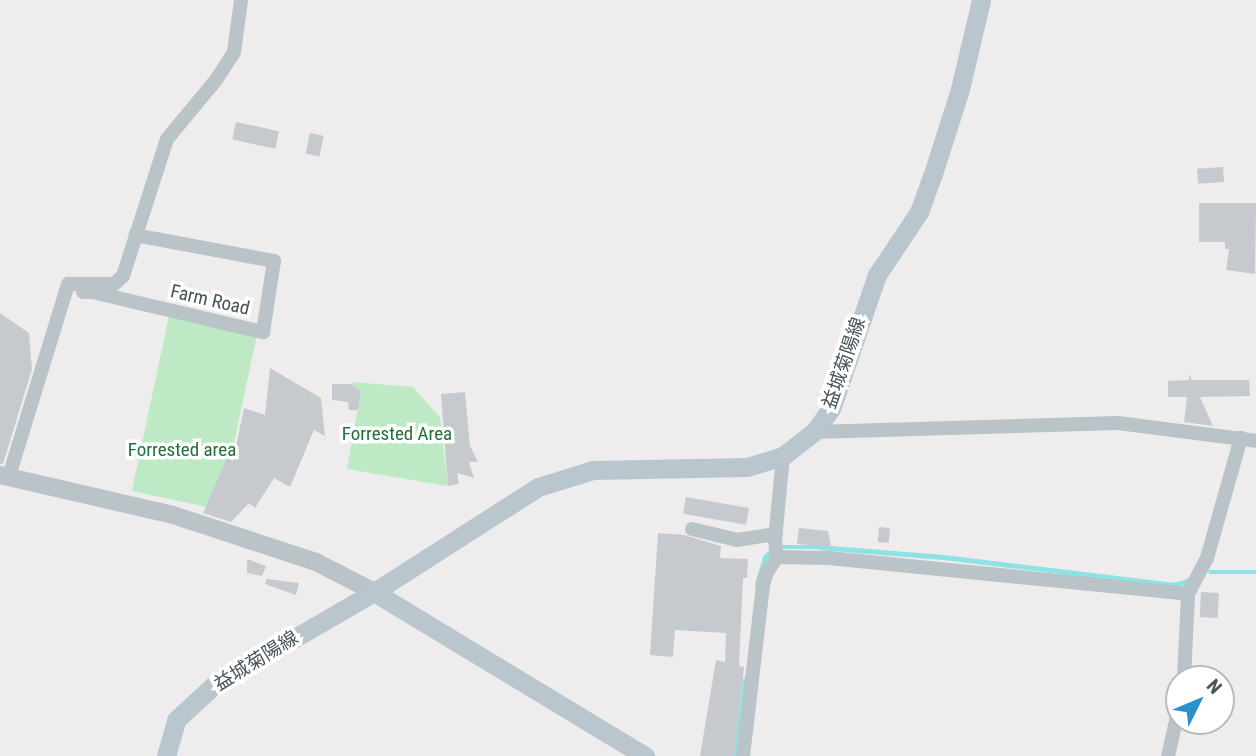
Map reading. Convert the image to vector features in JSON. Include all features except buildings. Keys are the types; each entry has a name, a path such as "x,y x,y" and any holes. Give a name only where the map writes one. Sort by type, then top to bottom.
{"main road":[{"name":"益城菊陽線","path":"166,756 176,720 214,685 374,592 538,487 593,470 747,467 783,456 814,432 831,409 877,275 919,212 933,177 960,89 981,0"},
{"path":"374,592 645,756"}],"street":[{"path":"242,0 234,52 216,80 167,139 123,276 114,284 68,284 4,476 173,514 316,562 374,592"},
{"name":"Farm Road","path":"64,299 78,293 92,292 263,332 275,261 135,235"},
{"path":"814,432 1118,423 1256,441"},
{"path":"1185,665 1188,594 1207,558 1241,438"},
{"path":"744,756 763,585 767,572 778,556 776,534 783,456"},
{"path":"692,529 737,540 776,534"},
{"path":"778,556 843,559 1188,594"},
{"path":"1168,756 1173,735"}],"green space":[{"name":"Forrested area","path":"169,316 257,335 220,510 132,491"},
{"name":"Forrested Area","path":"352,382 413,387 440,417 448,486 347,469 361,391 352,388"}],"waterway":[{"path":"781,547 819,547 943,557 1174,585 1190,580"},
{"path":"757,584 765,557 772,551"},
{"path":"1210,572 1256,572"},
{"path":"735,756 745,680"}]}
